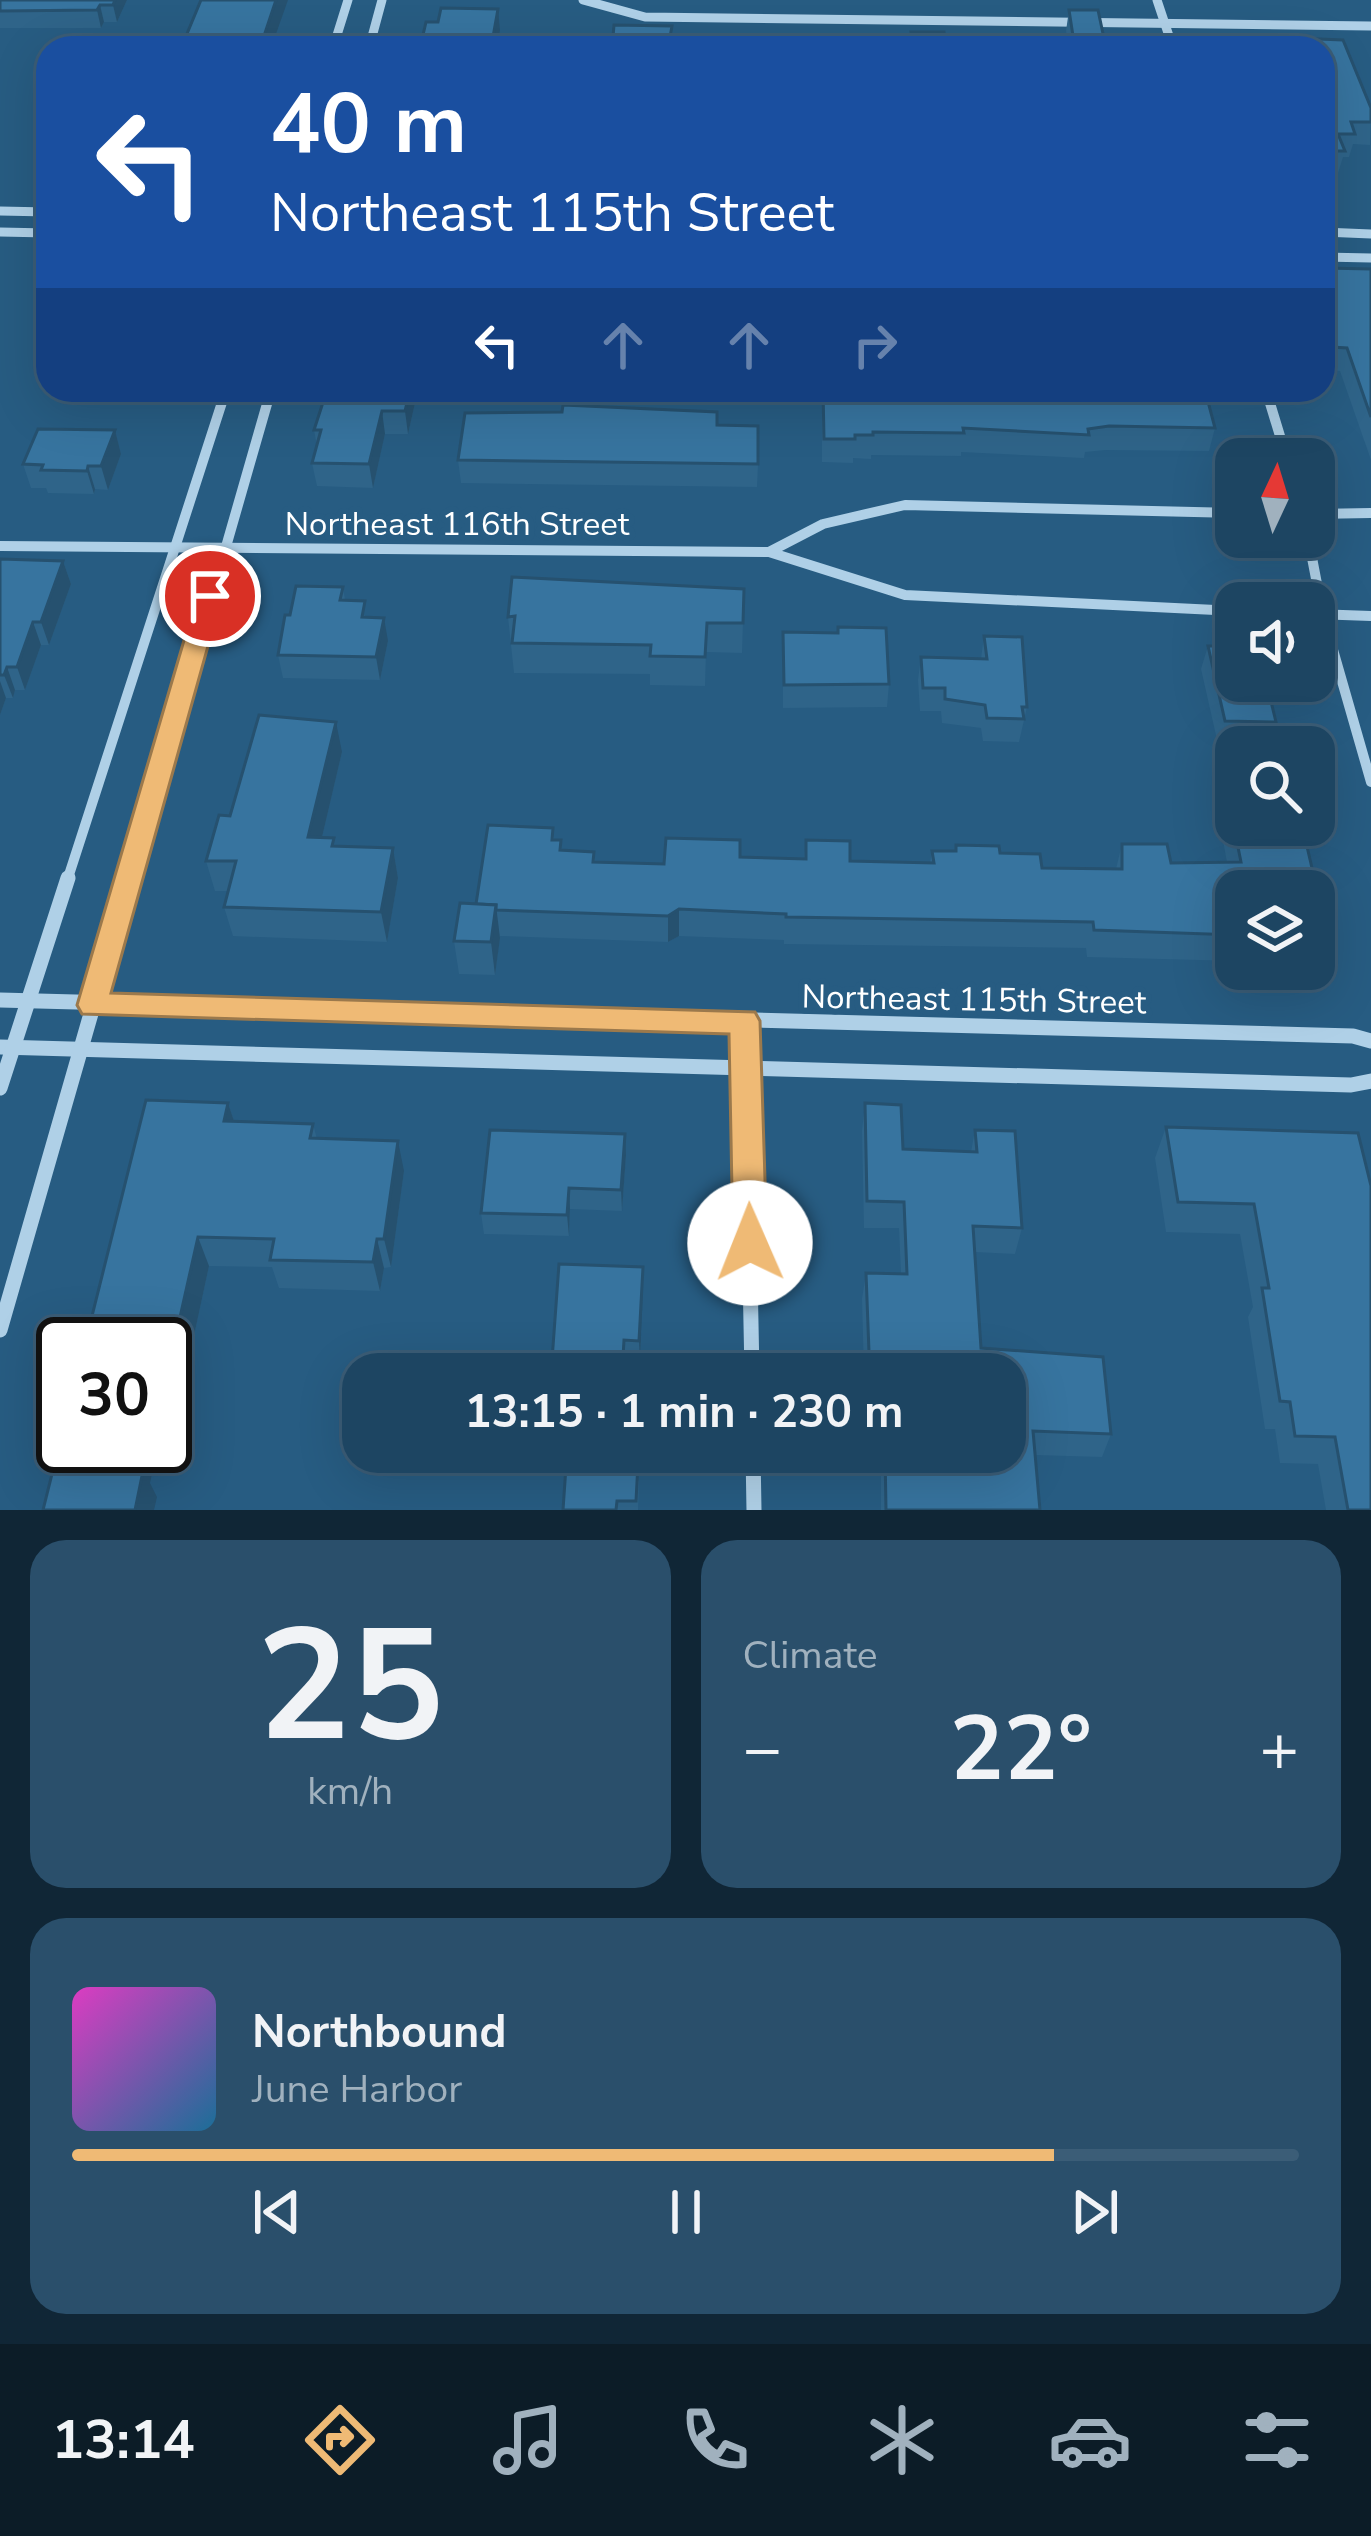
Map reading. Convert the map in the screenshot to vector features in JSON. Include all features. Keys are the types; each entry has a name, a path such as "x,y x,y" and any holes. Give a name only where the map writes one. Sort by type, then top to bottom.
{"street":[{"path":"337,36 348,0"},
{"path":"372,36 382,0"},
{"path":"583,0 645,16 1371,26"},
{"path":"1157,0 1170,36"},
{"path":"0,212 36,212"},
{"path":"0,232 36,233"},
{"path":"1335,232 1371,233"},
{"path":"1335,257 1371,258"},
{"path":"0,1088 6,1047 28,1000 222,402"},
{"path":"0,1330 267,402"},
{"path":"1270,402 1281,438"},
{"name":"Northeast 116th Street","path":"770,552 823,524 905,505 1215,512"},
{"path":"1335,514 1371,513"},
{"name":"Northeast 116th Street","path":"0,546 770,552 905,595 1215,610"},
{"path":"1335,615 1371,616"},
{"path":"1335,666 1371,782"},
{"name":"Northeast 115th Street","path":"0,1000 1353,1036 1371,1042"},
{"path":"745,1021 752,1353"},
{"path":"6,1047 1371,1081"},
{"path":"753,1473 754,1510"}],"building":[{"path":"0,0 115,0 97,10 0,11"},
{"path":"201,0 276,0 264,36 186,36"},
{"path":"441,8 498,9 493,36 423,36 426,22 438,22"},
{"path":"1069,10 1098,10 1103,36 1073,36"},
{"path":"614,25 672,26 670,36 613,36"},
{"path":"911,32 944,32 944,36 912,36"},
{"path":"1335,40 1343,40 1371,108 1371,122 1351,122 1355,134 1338,134 1345,151 1335,151"},
{"path":"1335,268 1371,269 1371,417 1347,348 1335,347"},
{"path":"323,402 407,402 405,411 382,411 369,464 312,463 321,430 314,430"},
{"path":"823,402 1208,402 1215,428 1109,426 1088,429 1089,435 963,428 964,433 873,432 855,435 855,439 824,439"},
{"path":"563,405 717,412 717,425 758,426 758,464 458,460 465,413 562,412"},
{"path":"38,429 115,430 101,466 88,466 87,471 41,470 43,465 23,464"},
{"path":"0,559 63,561 41,622 33,622 17,667 7,667 4,675 0,675"},
{"path":"512,577 744,589 743,623 707,623 705,657 650,656 651,645 512,643 515,616 508,617"},
{"path":"296,586 343,587 340,600 365,601 362,617 384,618 376,657 278,655"},
{"path":"838,627 886,628 889,684 784,685 783,632 838,633"},
{"path":"984,636 1022,637 1024,719 987,718 985,705 945,699 945,688 923,688 921,657 987,659"},
{"path":"1208,646 1215,646 1215,677"},
{"path":"1221,702 1271,702 1276,722 1225,721"},
{"path":"259,715 336,722 308,837 334,838 332,846 393,848 381,912 224,907 236,861 206,861 219,815 230,816"},
{"path":"488,825 553,828 552,840 561,840 560,850 594,852 593,862 664,864 666,838 740,840 740,857 806,859 806,840 850,841 850,861 934,863 932,851 956,851 956,845 999,846 1000,853 1040,854 1042,868 1122,869 1122,844 1167,844 1171,863 1241,862 1238,846 1307,846 1312,870 1215,870 1215,934 1094,930 1093,922 786,917 679,909 668,916 496,910 496,905 476,904"},
{"path":"460,903 496,905 491,942 454,941"},
{"path":"146,1100 228,1103 224,1121 313,1124 310,1138 398,1141 384,1239 377,1239 373,1262 270,1260 274,1239 198,1237 180,1317 92,1317"},
{"path":"865,1103 901,1105 903,1149 977,1152 975,1130 1015,1131 1022,1228 973,1226 981,1348 1103,1357 1111,1434 1033,1431 1040,1510 886,1510 885,1473 1026,1473 1026,1353 869,1352 866,1273 907,1274 904,1202 867,1201"},
{"path":"1166,1127 1358,1133 1371,1186 1371,1510 1348,1510 1335,1437 1295,1436 1290,1402 1280,1401 1262,1288 1269,1288 1254,1204 1178,1202"},
{"path":"490,1130 625,1134 621,1190 569,1188 567,1215 481,1213"},
{"path":"559,1264 643,1267 639,1341 624,1340 623,1353 553,1353"},
{"path":"52,1473 143,1473 135,1510 43,1510"},
{"path":"566,1473 637,1473 636,1501 617,1501 616,1510 563,1510"}],"route":[{"path":"210,596 93,1005 745,1021 750,1243"}]}
